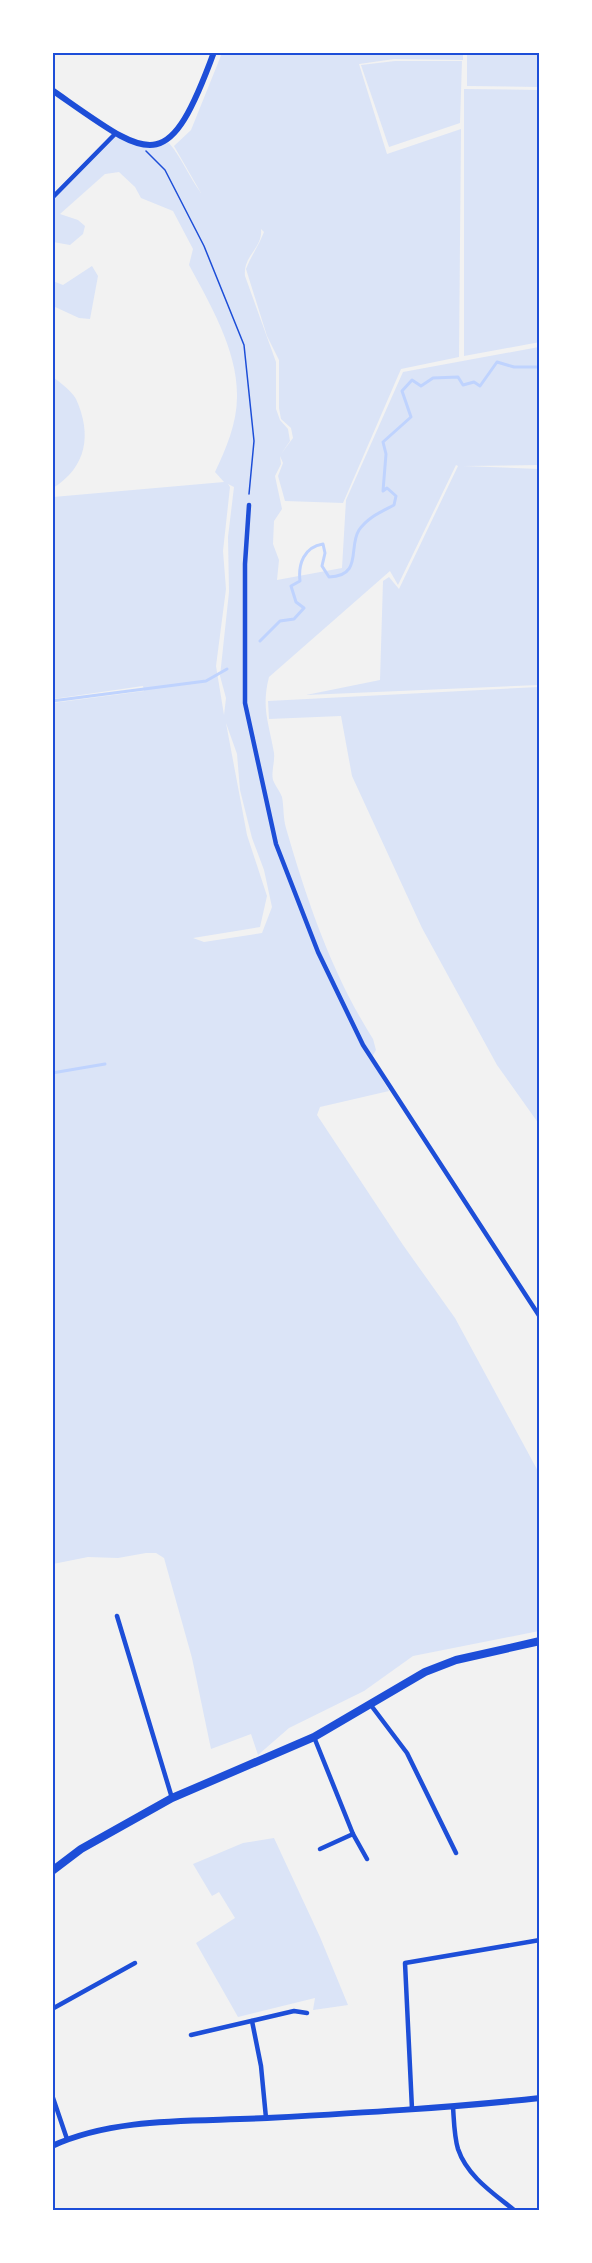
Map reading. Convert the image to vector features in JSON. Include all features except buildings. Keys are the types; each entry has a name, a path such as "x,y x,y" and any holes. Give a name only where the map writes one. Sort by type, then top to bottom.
{"main road":[{"path":"52,1870 122,1824 172,1798 314,1737 400,1684 456,1660 540,1641"}],"street":[{"path":"52,90 115,134 140,145 157,146 179,129 193,107 214,52"},
{"path":"52,198 115,134"},
{"path":"249,505 245,564 245,703 276,844 318,952 363,1045 540,1317"},
{"path":"117,1617 172,1798"},
{"path":"370,1704 407,1753 456,1853"},
{"path":"314,1737 353,1834 367,1859"},
{"path":"320,1849 353,1834"},
{"path":"412,2109 405,1963 540,1940"},
{"path":"52,2009 135,1964"},
{"path":"191,2035 294,2011 307,2013"},
{"path":"252,2021 261,2066 266,2118"},
{"path":"52,2095 67,2139"},
{"path":"52,2146 67,2139 145,2123 453,2107 540,2098"},
{"path":"453,2107 458,2148 465,2164 481,2183 514,2211"}],"path":[{"path":"140,145 165,170 204,246 244,345 254,441 249,494"}],"shaded area":[{"path":"222,53 463,53 463,60 394,59 359,64 387,154 461,129 459,357 401,369 343,503 285,501 278,476 283,463 280,456 281,464 275,476 282,509 274,521 273,544 279,560 277,580 342,568 346,500 403,372 539,347 539,465 463,466 539,469 539,685 306,695 380,680 383,581 389,577 399,589 458,466 456,465 398,585 390,571 269,677 266,698 274,753 273,780 282,797 285,824 294,855 333,963 373,1039 376,1050 371,1059 389,1091 320,1107 317,1115 403,1245 455,1318 539,1473 539,1631 413,1656 364,1691 289,1728 258,1755 251,1734 211,1749 192,1658 164,1558 156,1553 146,1553 118,1558 88,1557 53,1564 53,703 144,691 143,686 53,699 53,497 224,482 215,472 233,426 237,397 233,362 228,345 214,312 189,265 193,249 173,211 141,198 135,187 119,172 105,174 60,214 78,220 85,226 83,234 70,245 53,242 53,198 115,134 140,145 169,143 201,193 174,146 191,130","holes":["261,229 264,232 246,269 267,336 279,360 279,408 281,419 291,428 293,438 281,454 290,441 288,429 280,420 276,409 276,362 245,276 245,269 247,262 259,241","228,484 234,487 228,537 229,592 220,676 226,698 224,715 216,666 226,589 223,551 230,487","226,723 237,754 240,790 252,838 264,870 272,907 262,933 204,942 193,938 260,927 267,896 247,835"]},
{"path":"467,53 539,53 539,87 467,86"},
{"path":"395,61 462,61 460,123 389,147 361,65"},
{"path":"464,89 539,90 540,342 464,356"},
{"path":"92,266 98,276 90,319 79,318 53,306 53,281 63,285"},
{"path":"52,376 76,399 81,412 85,437 79,460 73,470 53,488"},
{"path":"540,687 539,1124 497,1065 422,928 352,776 341,716 269,719 268,701"},
{"path":"274,1838 320,1937 348,2005 313,2010 315,1998 238,2017 196,1943 235,1918 219,1892 212,1896 193,1864 243,1843"}],"waterway":[{"path":"260,641 280,621 294,619 304,608 296,602 291,586 300,581 301,563 307,553 323,544 325,553 322,566 329,577 346,572 353,560 359,530 371,518 394,505 396,496 387,488 383,491 386,454 383,442 411,417 402,391 412,380 421,386 433,378 458,377 463,385 474,382 480,386 497,362 514,367 540,367"},
{"path":"52,701 206,681 227,669"},
{"path":"52,1073 105,1064"}]}
